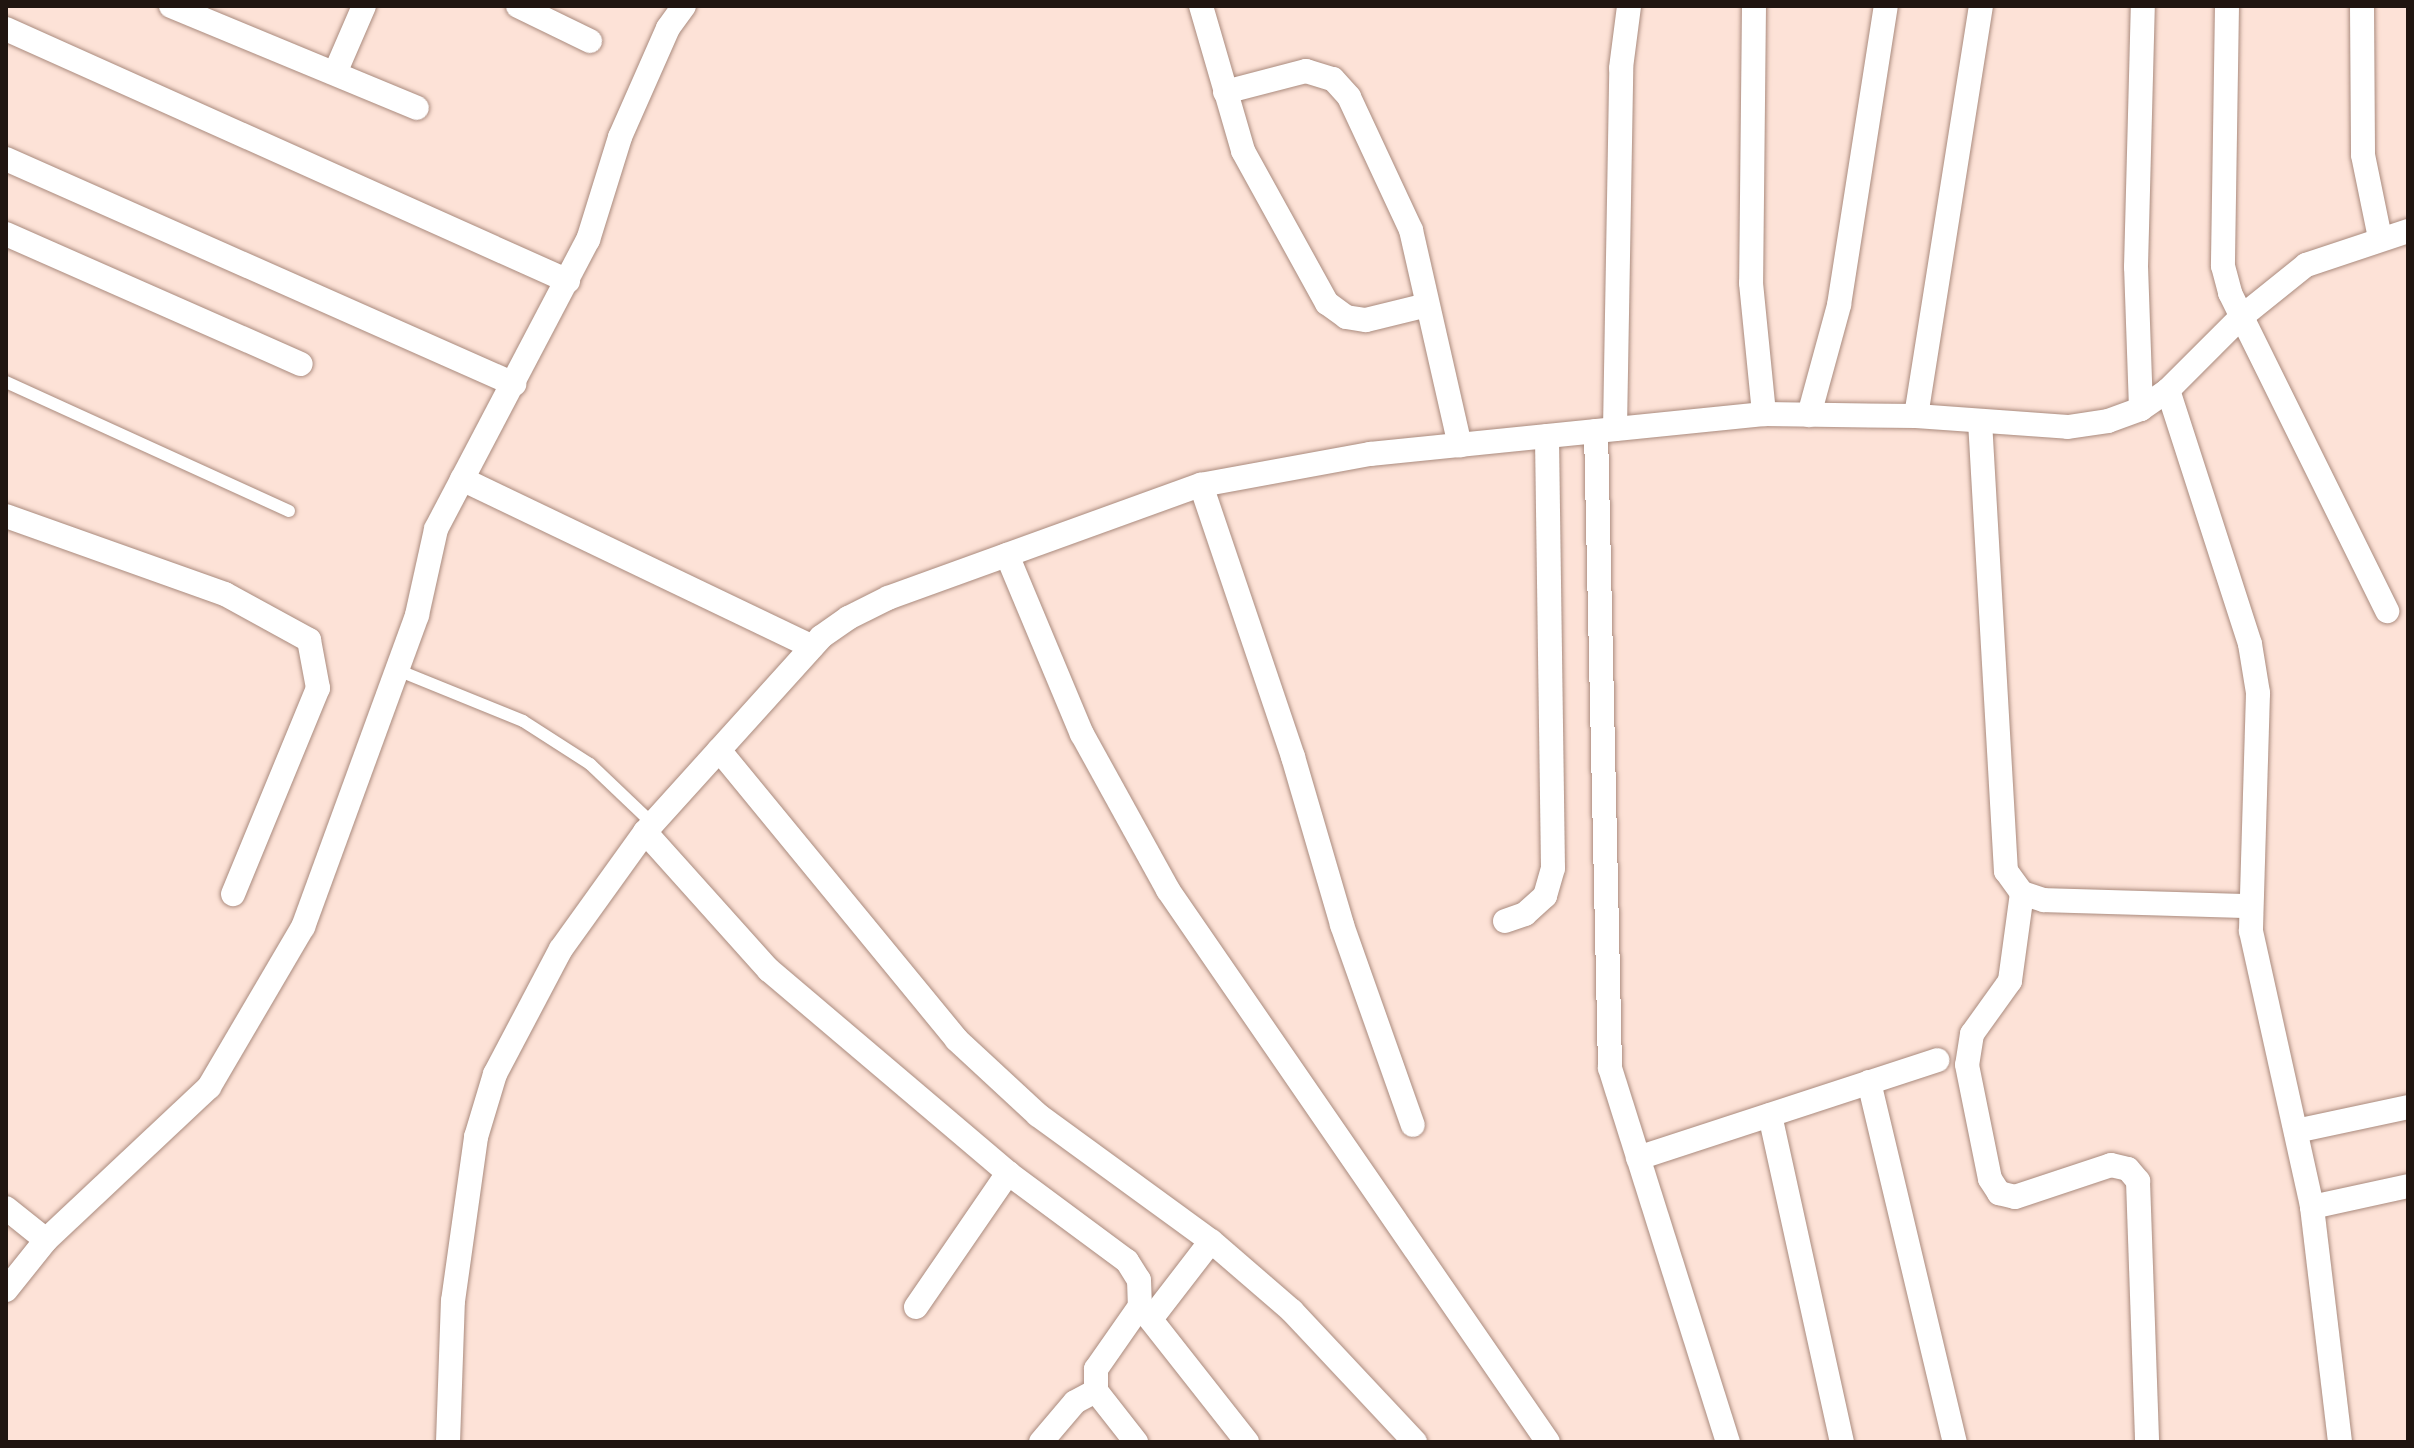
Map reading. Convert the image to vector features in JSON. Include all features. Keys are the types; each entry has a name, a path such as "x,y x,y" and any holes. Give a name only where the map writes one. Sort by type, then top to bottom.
{"street":[{"path":"171,6 417,108"},
{"path":"335,73 364,6"},
{"path":"518,6 590,41"},
{"path":"6,1290 46,1240 209,1087 303,927 417,615 436,529 588,240 620,137 668,28 684,6"},
{"path":"1201,6 1243,151 1327,303 1346,317 1366,320 1427,305"},
{"path":"1629,6 1621,68 1606,430 1610,1068 1728,1442"},
{"path":"1754,6 1751,283 1764,414"},
{"path":"1809,415 1839,305 1886,6"},
{"path":"1916,416 1981,6"},
{"path":"2141,409 2136,251 2143,6"},
{"path":"2227,6 2223,266 2240,318 2387,611"},
{"path":"2362,6 2363,155 2380,238"},
{"path":"6,29 568,281"},
{"path":"1225,92 1306,71 1333,79 1349,97 1411,230 1460,445"},
{"path":"6,159 514,384"},
{"path":"448,1442 453,1301 476,1137 495,1074 561,949 649,828 812,647 848,618 888,598 1201,485 1370,454 1764,414 1916,416 2068,427 2108,421 2141,409 2168,390 2240,318 2306,265 2408,231"},
{"path":"6,234 301,364"},
{"path":"2168,390 2250,644 2258,693 2249,906 2312,1207 2340,1442"},
{"path":"1980,421 2001,836 2006,871 2022,893 2044,900 2249,906"},
{"path":"1505,921 1525,914 1545,896 1553,868 1547,436"},
{"path":"462,479 812,647"},
{"path":"1201,485 1293,757 1342,925 1413,1125"},
{"path":"6,516 225,594 309,640 318,688 233,894"},
{"path":"1007,555 1082,734 1168,890 1548,1442"},
{"path":"719,750 957,1040 1038,1115 1211,1241 1292,1311 1415,1442"},
{"path":"649,828 769,970 1008,1173 1127,1261 1139,1280 1146,1312 1247,1442"},
{"path":"2022,893 2010,981 1972,1034 1967,1065 1990,1179 1999,1193 2015,1197 2111,1165 2128,1169 2138,1181 2147,1442"},
{"path":"1638,1158 1937,1060"},
{"path":"1869,1082 1955,1442"},
{"path":"2296,1131 2408,1107"},
{"path":"1770,1115 1842,1442"},
{"path":"916,1307 1008,1173"},
{"path":"2312,1207 2408,1186"},
{"path":"6,1208 46,1240"},
{"path":"1136,1442 1096,1391 1096,1369 1211,1241"},
{"path":"1041,1442 1075,1402 1096,1391"}],"lane":[{"path":"6,382 289,511"},
{"path":"395,669 523,721 590,764 649,828"}]}
